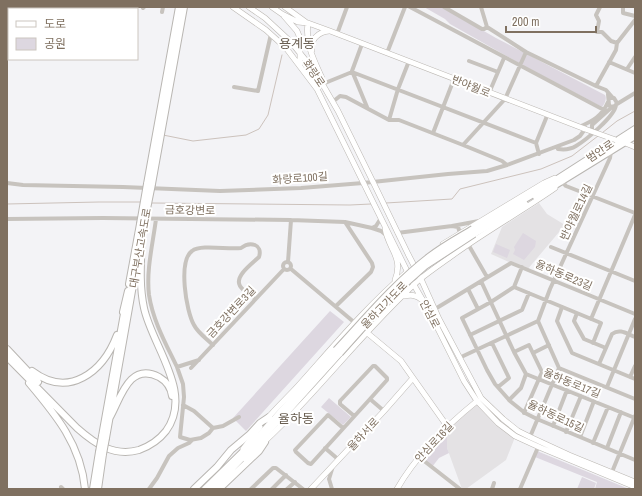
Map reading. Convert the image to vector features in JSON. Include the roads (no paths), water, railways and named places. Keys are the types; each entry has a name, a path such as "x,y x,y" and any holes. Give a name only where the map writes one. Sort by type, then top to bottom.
{"highway":[{"name":"대구부산고속도로","path":"93,489 104,437 128,291 182,8"},
{"name":"범안로","path":"567,176 635,128"},
{"name":"범안로","path":"567,176 635,136"},
{"name":"율하고가도로","path":"231,470 285,414 374,308 406,276 430,257 537,192 567,176"},
{"name":"대구부산고속도로","path":"104,437 109,419 142,238 142,224"},
{"path":"14,365 83,433 103,448 124,452 135,451 158,441 168,428 173,418 175,392 170,372 148,322 144,309 140,288 142,238"},
{"path":"14,356 37,375 49,381 64,383 75,381 88,375 98,366 112,348 128,291"},
{"path":"7,349 56,401 93,437 104,444 117,448 139,446 154,439 159,434 170,415 172,402 170,388 163,379 154,375 146,373 137,376 130,380 123,388 116,407 109,419"},
{"name":"율하고가도로","path":"238,455 258,436 338,351"},
{"path":"7,357 48,406 64,428 76,452 85,489"},
{"path":"194,489 217,467 231,450 250,434 260,423 269,417"},
{"path":"219,489 259,451 265,442"},
{"name":"대구부산고속도로","path":"98,489 101,453"},
{"path":"205,489 238,455"},
{"path":"212,489 231,470"}],"main road":[{"name":"화랑로","path":"233,7 271,34 290,52 300,66"},
{"name":"화랑로","path":"249,7 265,18 301,53 316,73 338,111"},
{"path":"272,7 298,22 308,23"},
{"path":"285,7 308,23"},
{"path":"282,14 297,31 300,38 300,66"},
{"path":"308,23 307,38 310,51 335,100 338,111"},
{"name":"반야월로","path":"308,23 547,116 635,147"},
{"path":"313,59 312,47 315,38 323,32 330,31"},
{"name":"안심로","path":"300,66 322,97 413,283 477,401 498,423 515,436 635,482"},
{"name":"안심로","path":"338,111 459,358 481,398 518,431 530,437 540,445 635,487"},
{"path":"231,470 265,442 413,283 421,279 468,244 563,183 567,176"},
{"path":"238,455 269,417 355,323 414,265 460,233 544,183 567,176"},
{"path":"382,220 386,235 399,264 399,270 395,282"},
{"path":"431,253 430,260 437,266"},
{"path":"395,282 401,291 398,300"},
{"path":"402,296 418,296 424,302"},
{"path":"355,323 401,361 447,426"},
{"name":"율하서로","path":"311,489 413,378"},
{"name":"안심로16길","path":"397,489 419,456 447,426 477,401"}],"street":[{"path":"337,34 347,7"},
{"path":"387,53 405,7"},
{"path":"410,7 604,110"},
{"path":"444,7 482,29 487,27"},
{"path":"481,7 487,27 526,52 608,92 611,99 610,106 615,106"},
{"path":"600,7 596,15 599,22 597,32 602,32 611,41 617,43"},
{"path":"623,7 623,13 635,16"},
{"path":"596,86 616,50 617,43 633,26 635,20"},
{"path":"234,87 258,91 271,34"},
{"path":"362,44 352,72 367,108"},
{"path":"463,145 505,99 526,52"},
{"path":"627,69 635,57"},
{"path":"489,93 504,58"},
{"path":"469,61 498,72"},
{"path":"389,120 408,62"},
{"path":"609,62 635,73"},
{"path":"325,83 352,72 536,143"},
{"path":"433,134 454,79"},
{"path":"592,132 592,125 615,106 635,93"},
{"path":"335,100 338,96 342,96 389,120 399,120 502,161 507,166"},
{"path":"611,99 626,98"},
{"path":"578,127 596,118 604,110 611,99"},
{"path":"557,147 558,149 572,148 582,142 604,123 616,109 615,106 617,101 611,99"},
{"path":"539,154 536,143 547,116"},
{"name":"화랑로100길","path":"7,183 23,185 220,191 301,188 363,183 375,185 448,174 478,172 507,166 578,138 585,129"},
{"name":"반야월로14길","path":"538,321 554,281 610,158 611,151"},
{"path":"563,183 566,186 635,214 612,272 591,319"},
{"name":"금호강변로","path":"7,219 103,218 345,222 372,228 381,231 386,235"},
{"path":"156,219 149,268 149,295 156,324 177,367 183,384 184,405 180,437 192,440"},
{"path":"291,220 288,262 291,265 291,269 355,323"},
{"path":"372,228 382,220"},
{"path":"398,233 480,221"},
{"path":"336,306 370,272 373,267 372,262 345,222"},
{"path":"452,226 458,227 460,233"},
{"path":"213,345 194,326 186,299 185,265 188,255 192,251 202,248 241,248 252,244 258,247 260,253 259,257 240,277 239,282 242,288 255,299"},
{"path":"468,244 488,277"},
{"path":"551,247 635,281"},
{"path":"288,262 284,265 284,269 291,269"},
{"name":"율하동로23길","path":"435,309 511,263 635,314"},
{"path":"468,289 478,309 514,287 522,267"},
{"name":"금호강변로3길","path":"191,368 284,269"},
{"name":"율하동로17길","path":"481,281 499,321 526,374 635,417"},
{"path":"514,287 601,323 593,343"},
{"path":"470,335 522,310 529,293"},
{"path":"562,307 557,321 572,354 635,379"},
{"name":"율하동로15길","path":"478,309 462,318 487,370 509,400 524,413 537,420 634,458"},
{"path":"577,313 574,321 584,339 606,348"},
{"path":"607,388 635,319"},
{"path":"459,358 538,321 559,368 635,399"},
{"path":"599,364 614,332 618,330 635,337"},
{"path":"492,343 509,378 498,387"},
{"path":"514,352 529,345 542,372 524,413"},
{"path":"533,353 549,345"},
{"path":"177,367 199,360"},
{"path":"343,428 328,415 295,450 310,464 370,399 387,380 387,378 375,366 373,366 340,401 340,404 352,415 355,415"},
{"path":"630,377 635,366"},
{"path":"530,437 559,368"},
{"path":"509,400 521,388 526,374"},
{"path":"553,426 567,390"},
{"path":"566,432 580,396"},
{"path":"370,399 384,411"},
{"path":"580,437 594,401"},
{"path":"184,405 194,411 213,428"},
{"path":"593,443 608,407"},
{"path":"607,448 621,412"},
{"path":"149,489 169,456 178,448 192,440 201,438 209,433 213,428 223,426 238,417"},
{"path":"612,472 635,417"},
{"path":"520,489 540,445"},
{"path":"325,448 339,460"},
{"path":"419,456 460,489"},
{"path":"332,489 330,479 333,466"},
{"path":"250,489 273,468 276,468 303,489"},
{"path":"272,489 286,475"},
{"path":"287,489 295,482"},
{"path":"492,489 494,483"}],"waterway":[{"path":"163,135 193,141 246,135 259,129 268,115 282,55"},
{"path":"602,133 617,121 635,111"},
{"path":"386,203 452,199 460,189 541,169 572,156 598,136"},
{"path":"7,204 141,202"},
{"path":"152,203 371,204"}],"district":[{"name":"용계동","path":"297,43"},
{"name":"율하동","path":"296,418"}]}
